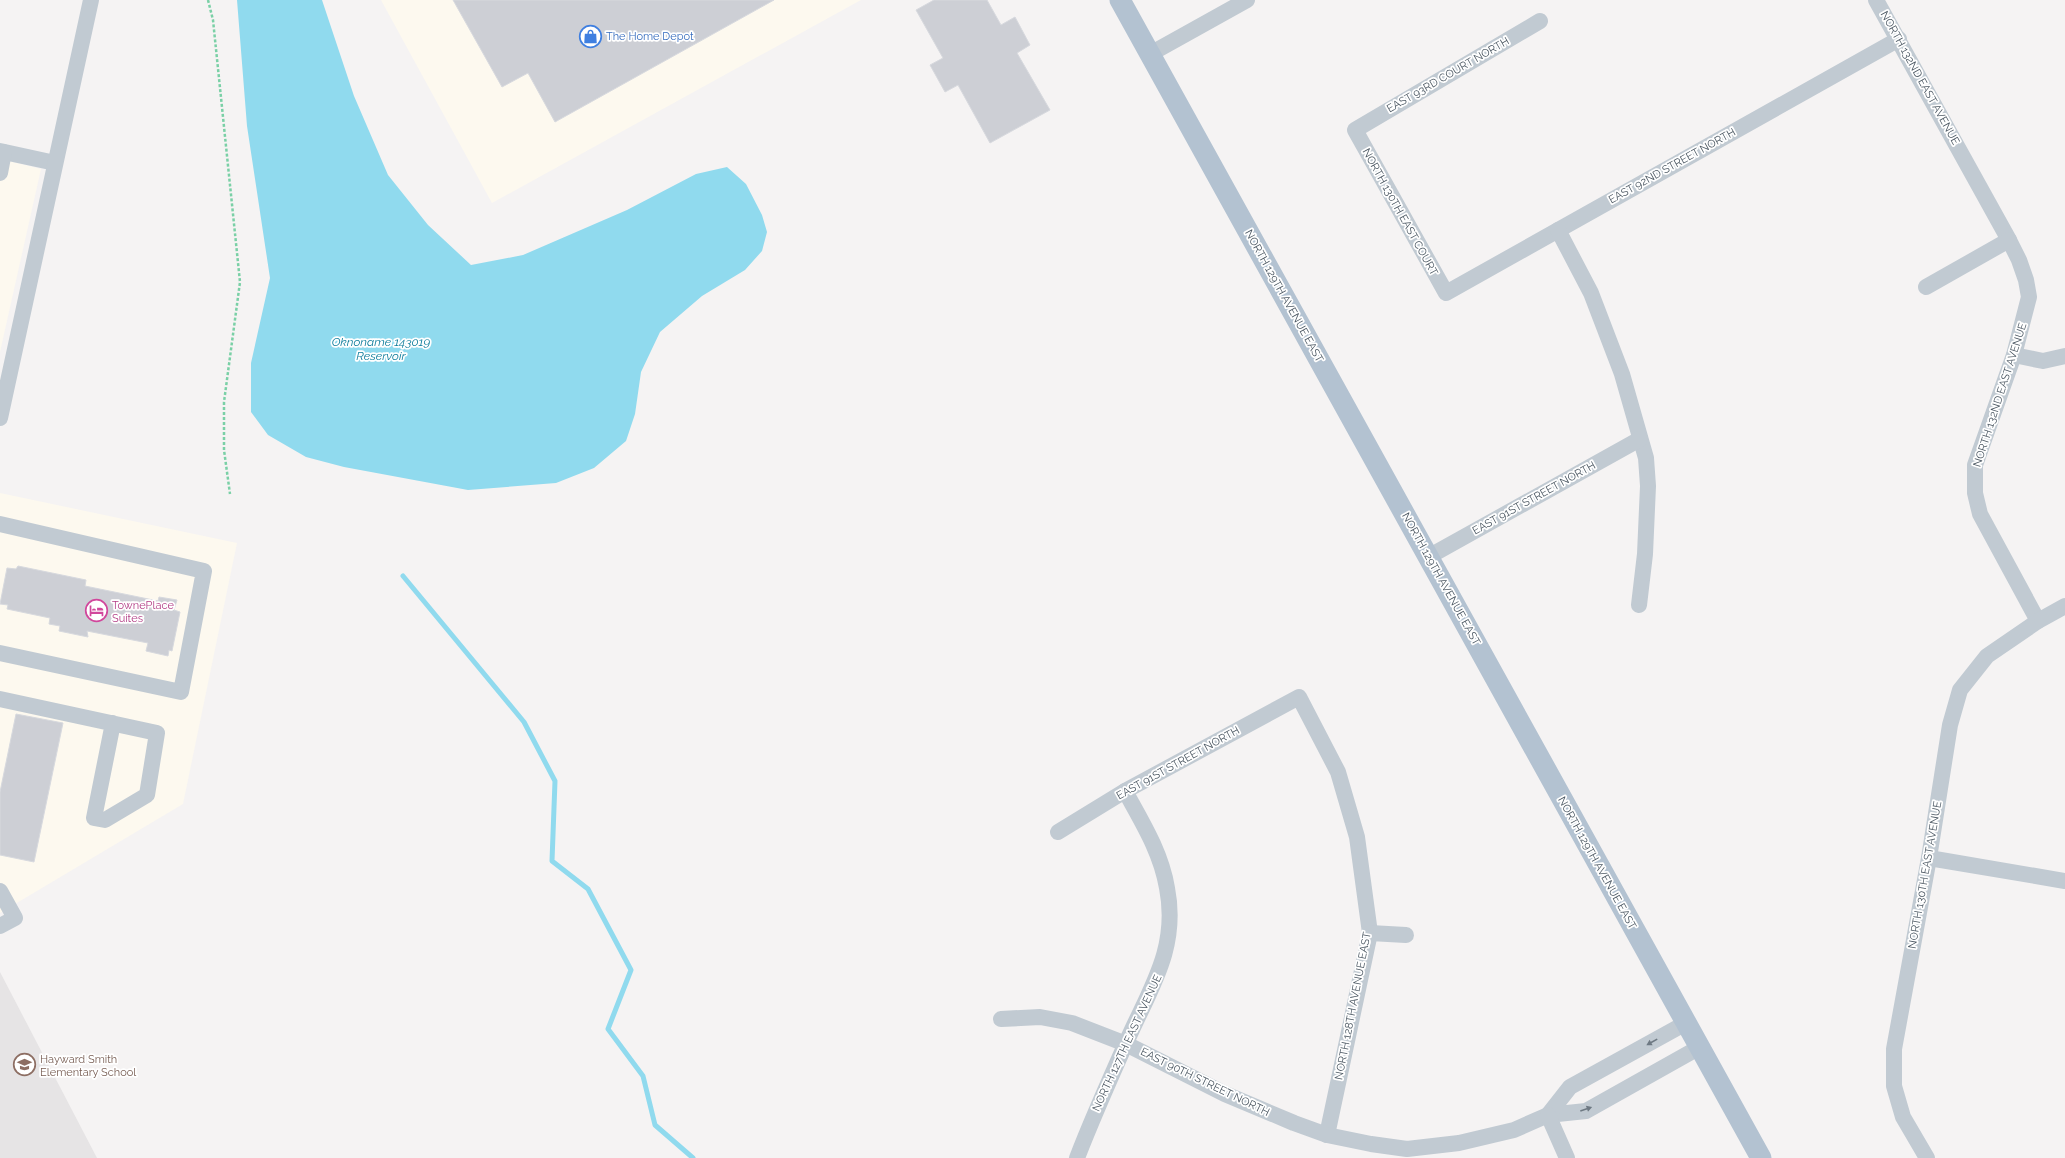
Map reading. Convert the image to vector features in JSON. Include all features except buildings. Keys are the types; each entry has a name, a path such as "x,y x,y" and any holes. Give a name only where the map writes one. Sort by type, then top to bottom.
{"main road":[{"name":"NORTH 129TH AVENUE EAST","path":"1120,0 1761,1158"}],"street":[{"path":"0,418 91,0"},
{"path":"1150,54 1247,0"},
{"name":"NORTH 132ND EAST AVENUE","path":"1876,0 2009,240 2022,267 2026,280 2028,297 2014,355 1975,465 1975,493 1980,514 2038,621"},
{"name":"EAST 93RD COURT NORTH","path":"1355,130 1540,21"},
{"name":"EAST 92ND STREET NORTH","path":"1446,293 1898,39"},
{"name":"NORTH 130TH EAST COURT","path":"1355,130 1446,293"},
{"path":"0,173 2,151 55,163"},
{"path":"1558,230 1594,300 1622,374 1646,458 1648,486 1645,554 1639,605"},
{"path":"1926,287 2009,240"},
{"path":"2014,355 2043,361 2065,356"},
{"name":"EAST 91ST STREET NORTH","path":"1428,557 1640,439"},
{"path":"0,524 204,571 181,692 0,653"},
{"path":"2038,621 2065,606"},
{"name":"NORTH 130TH EAST AVENUE","path":"1927,1158 1903,1117 1894,1086 1894,1049 1929,858 1950,725 1960,690 1987,656 2038,621"},
{"name":"EAST 91ST STREET NORTH","path":"1058,832 1125,791 1299,697"},
{"name":"NORTH 128TH AVENUE EAST","path":"1299,697 1338,772 1357,837 1370,933 1327,1135"},
{"path":"0,699 113,723 157,733 147,795 105,820 94,818 113,723"},
{"name":"NORTH 127TH EAST AVENUE","path":"1077,1158 1095,1112 1157,979 1166,951 1170,908 1163,869 1155,845 1125,791"},
{"path":"1929,858 2065,881"},
{"path":"0,891 15,918 0,926"},
{"path":"1370,933 1406,935"},
{"name":"EAST 90TH STREET NORTH","path":"1001,1019 1040,1017 1072,1023 1126,1044 1225,1094 1294,1123 1327,1135 1371,1144 1407,1149 1459,1144 1514,1130 1548,1115 1586,1111 1700,1047"},
{"name":"EAST 90TH STREET NORTH","path":"1548,1115 1570,1087 1686,1023"},
{"path":"1548,1115 1567,1158"}],"path":[{"path":"208,0 213,20 240,282 224,402 224,450 230,494"}],"shaded area":[{"path":"381,0 861,0 492,203"},
{"path":"0,159 41,169 0,352"},
{"path":"0,493 237,543 183,804 0,913"},
{"name":"Hayward Smith Elementary School","path":"0,972 97,1158 0,1158"}],"water":[{"name":"Oknoname 143019 Reservoir","path":"237,0 322,0 354,96 388,175 428,225 471,265 523,255 627,210 696,174 727,167 746,184 762,215 767,232 762,251 745,270 702,296 660,332 641,372 635,414 626,441 594,468 556,483 468,490 344,467 306,457 268,435 251,412 251,363 270,278 247,126"}],"waterway":[{"path":"403,576 524,722 555,781 552,861 588,889 631,970 608,1029 643,1076 655,1125 693,1158"}],"place":[{"name":"The Home Depot","path":"591,36"},
{"name":"TownePlace Suites","path":"97,611"},
{"name":"Hayward Smith Elementary School","path":"24,1065"}]}
